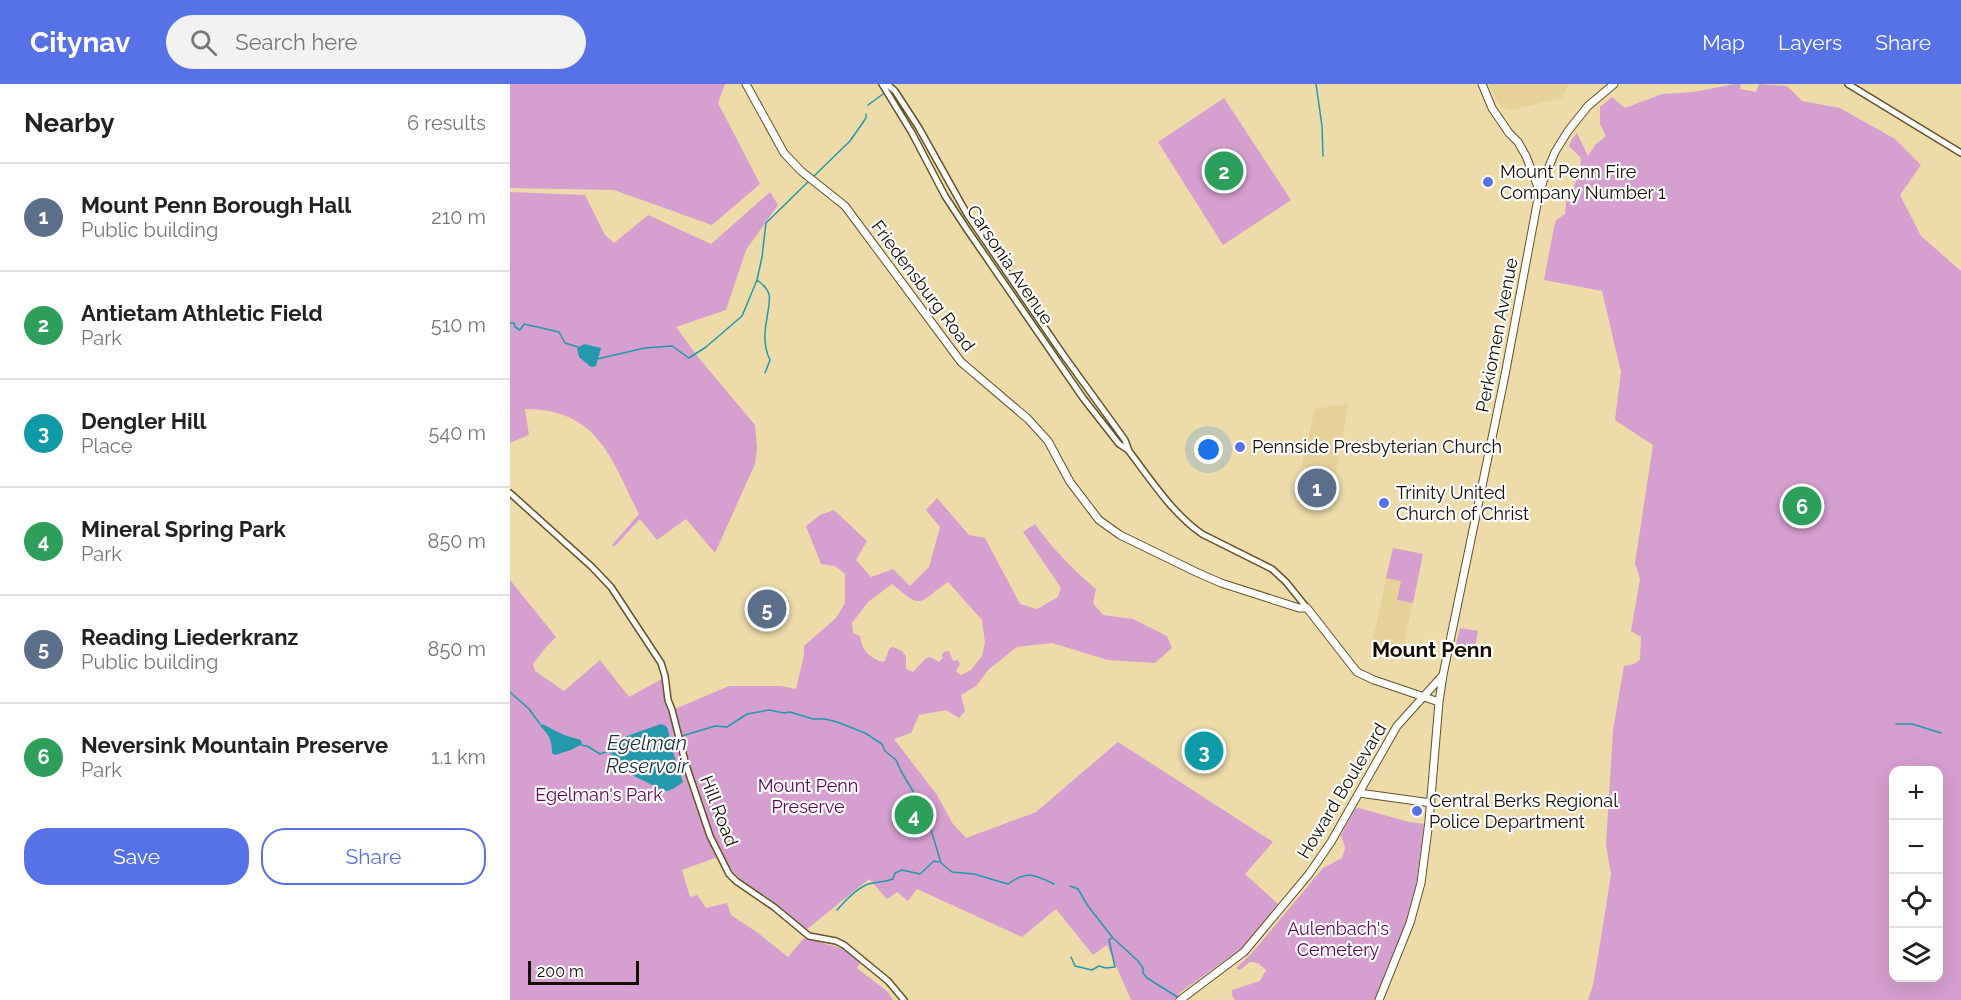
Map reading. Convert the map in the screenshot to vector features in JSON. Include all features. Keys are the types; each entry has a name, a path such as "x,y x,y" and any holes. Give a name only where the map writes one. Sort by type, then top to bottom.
{"main road":[{"name":"Friedensburg Road","path":"746,84 784,153 801,171 845,206 961,362 1028,420 1048,441 1070,482 1099,520 1120,535 1196,573 1279,602 1306,608"},
{"path":"1482,84 1492,108 1526,156 1540,192"},
{"name":"Perkiomen Avenue","path":"1379,1000 1418,898 1431,803 1438,702 1540,192 1550,161 1568,131 1588,106 1614,84"},
{"path":"1306,608 1357,672 1438,702"},
{"name":"Howard Boulevard","path":"1180,1000 1244,952 1309,874 1331,842 1397,726 1443,675"},
{"path":"1359,793 1431,803"}],"street":[{"name":"Carsonia Avenue","path":"882,84 912,133 945,196 966,228 1083,398 1119,444 1129,451 1184,520 1202,534 1272,569 1286,582 1306,608"},
{"name":"Carsonia Avenue","path":"887,84 895,91 919,128 967,213 1062,353 1125,440 1129,451"},
{"path":"1848,84 1961,153"},
{"name":"Hill Road","path":"510,493 611,587 661,663 668,700 688,773 710,836 729,874 809,936 836,941 844,945 888,981 904,1000"}],"shaded area":[{"path":"1489,84 1569,84 1562,98 1511,110 1498,103"},
{"path":"1349,403 1335,475 1301,467 1315,409"},
{"path":"1393,548 1423,554 1403,650 1372,643"}],"green space":[{"path":"510,84 725,84 718,103 760,184 712,225 614,190 510,188"},
{"path":"1735,84 1741,84 1740,89 1756,92 1759,84 1787,86 1802,101 1840,108 1895,139 1921,165 1900,195 1921,236 1961,271 1961,1000 1588,1000 1593,985 1611,874 1606,845 1613,730 1624,666 1640,660 1641,637 1631,631 1640,579 1635,563 1653,445 1615,420 1621,372 1602,291 1544,280 1556,220 1565,214 1567,194 1574,187 1580,168 1581,158 1569,146 1572,139 1577,133 1588,156 1596,144 1606,136 1600,124 1600,107 1612,97 1625,108 1662,94 1693,92"},
{"path":"1224,98 1291,200 1223,245 1158,142"},
{"path":"510,192 585,195 605,235 614,243 648,215 711,244 770,192 778,205 746,250 726,310 676,327 755,425 757,448 755,464 715,553 686,519 657,540 640,519 614,547 612,545 639,514 620,474 599,440 586,427 570,418 550,411 525,409 529,435 510,443"},
{"name":"Mount Penn Preserve","path":"937,498 969,535 985,538 1020,604 1037,609 1058,597 1061,588 1023,532 1035,524 1063,558 1096,589 1093,603 1103,615 1133,619 1167,636 1172,648 1155,663 1108,660 1052,643 1017,647 989,669 976,686 961,695 965,711 959,718 946,710 919,715 911,733 894,739 937,795 953,824 966,838 1036,812 1118,742 1273,842 1245,874 1278,904 1241,949 1178,994 1186,1000 1131,1000 1107,945 1093,955 1056,909 1022,937 917,889 908,901 897,892 887,899 869,879 806,930 774,902 744,882 733,872 723,855 682,870 690,897 697,895 706,908 727,903 731,915 788,957 804,938 844,949 861,962 857,968 888,992 893,1000 510,1000 510,580 556,637 533,664 535,671 564,691 600,660 629,697 662,679 663,692 670,711 729,686 781,686 796,689 804,646 836,618 845,603 845,574 835,566 821,564 806,526 820,515 834,510 867,541 856,560 871,577 893,569 910,586 929,567 940,527 926,510","holes":["948,582 982,620 985,643 982,656 971,670 961,675 956,671 960,664 958,660 953,661 949,651 944,652 939,662 930,657 925,659 913,672 906,669 906,656 902,651 893,647 889,649 885,661 877,660 864,650 860,636 853,633 852,623 868,602 892,584 910,598 920,601"]},
{"path":"1393,548 1423,554 1413,603 1397,600 1401,581 1386,578"},
{"path":"1460,628 1478,631 1475,648 1461,648 1459,654 1454,653"},
{"name":"Aulenbach's Cemetery","path":"1359,808 1424,824 1415,894 1408,919 1376,1000 1235,1000 1232,990 1260,981 1266,970 1258,963 1250,962 1240,970 1236,968 1252,953 1323,868 1342,858 1345,848 1341,835 1355,809"}],"water":[{"path":"584,344 601,348 596,366 591,367 579,357 577,348"},
{"path":"542,724 564,735 581,740 582,744 555,755 552,753 546,732 540,726"},
{"name":"Egelman Reservoir","path":"661,724 668,730 683,782 667,791 628,773 607,751 607,748 627,736"}],"waterway":[{"path":"1316,84 1322,126 1323,156"},
{"path":"868,105 883,94"},
{"path":"813,177 850,141 866,118 866,114"},
{"path":"765,373 770,360 765,334 770,297 757,280 766,223 810,180"},
{"path":"597,359 645,348 672,346 689,358 706,347 742,316 757,280"},
{"path":"510,323 514,323 515,327 520,330 524,324 559,332 565,343 578,347"},
{"path":"510,692 529,709 540,724"},
{"path":"682,736 715,726 727,727 747,714 769,710 790,712 813,719 825,719 865,733 882,744 885,751 896,760 926,813 941,863 952,872 974,874 1008,884 1026,875 1031,875 1054,884"},
{"path":"1896,724 1912,724 1941,733"},
{"path":"581,745 600,754 609,751"},
{"path":"837,910 855,892 868,884 893,879 895,873 902,870 920,874 934,861 939,862"},
{"path":"1070,886 1078,889 1113,938 1138,961 1147,978 1179,998"},
{"path":"1071,957 1075,966 1092,970 1099,966 1115,967 1109,940 1112,938"}],"place":[{"name":"Antietam Athletic Field","path":"1224,171"},
{"name":"Mount Penn Fire Company Number 1","path":"1488,182"},
{"name":"Pennside Presbyterian Church","path":"1240,447"},
{"name":"Mount Penn Borough Hall","path":"1317,488"},
{"name":"Trinity United Church of Christ","path":"1384,503"},
{"name":"Neversink Mountain Preserve","path":"1802,506"},
{"name":"Reading Liederkranz","path":"767,609"},
{"name":"Dengler Hill","path":"1204,751"},
{"name":"Central Berks Regional Police Department","path":"1417,811"},
{"name":"Mineral Spring Park","path":"914,815"}],"district":[{"name":"Mount Penn","path":"1432,650"}],"park label":[{"name":"Egelman's Park","path":"599,795"}]}
